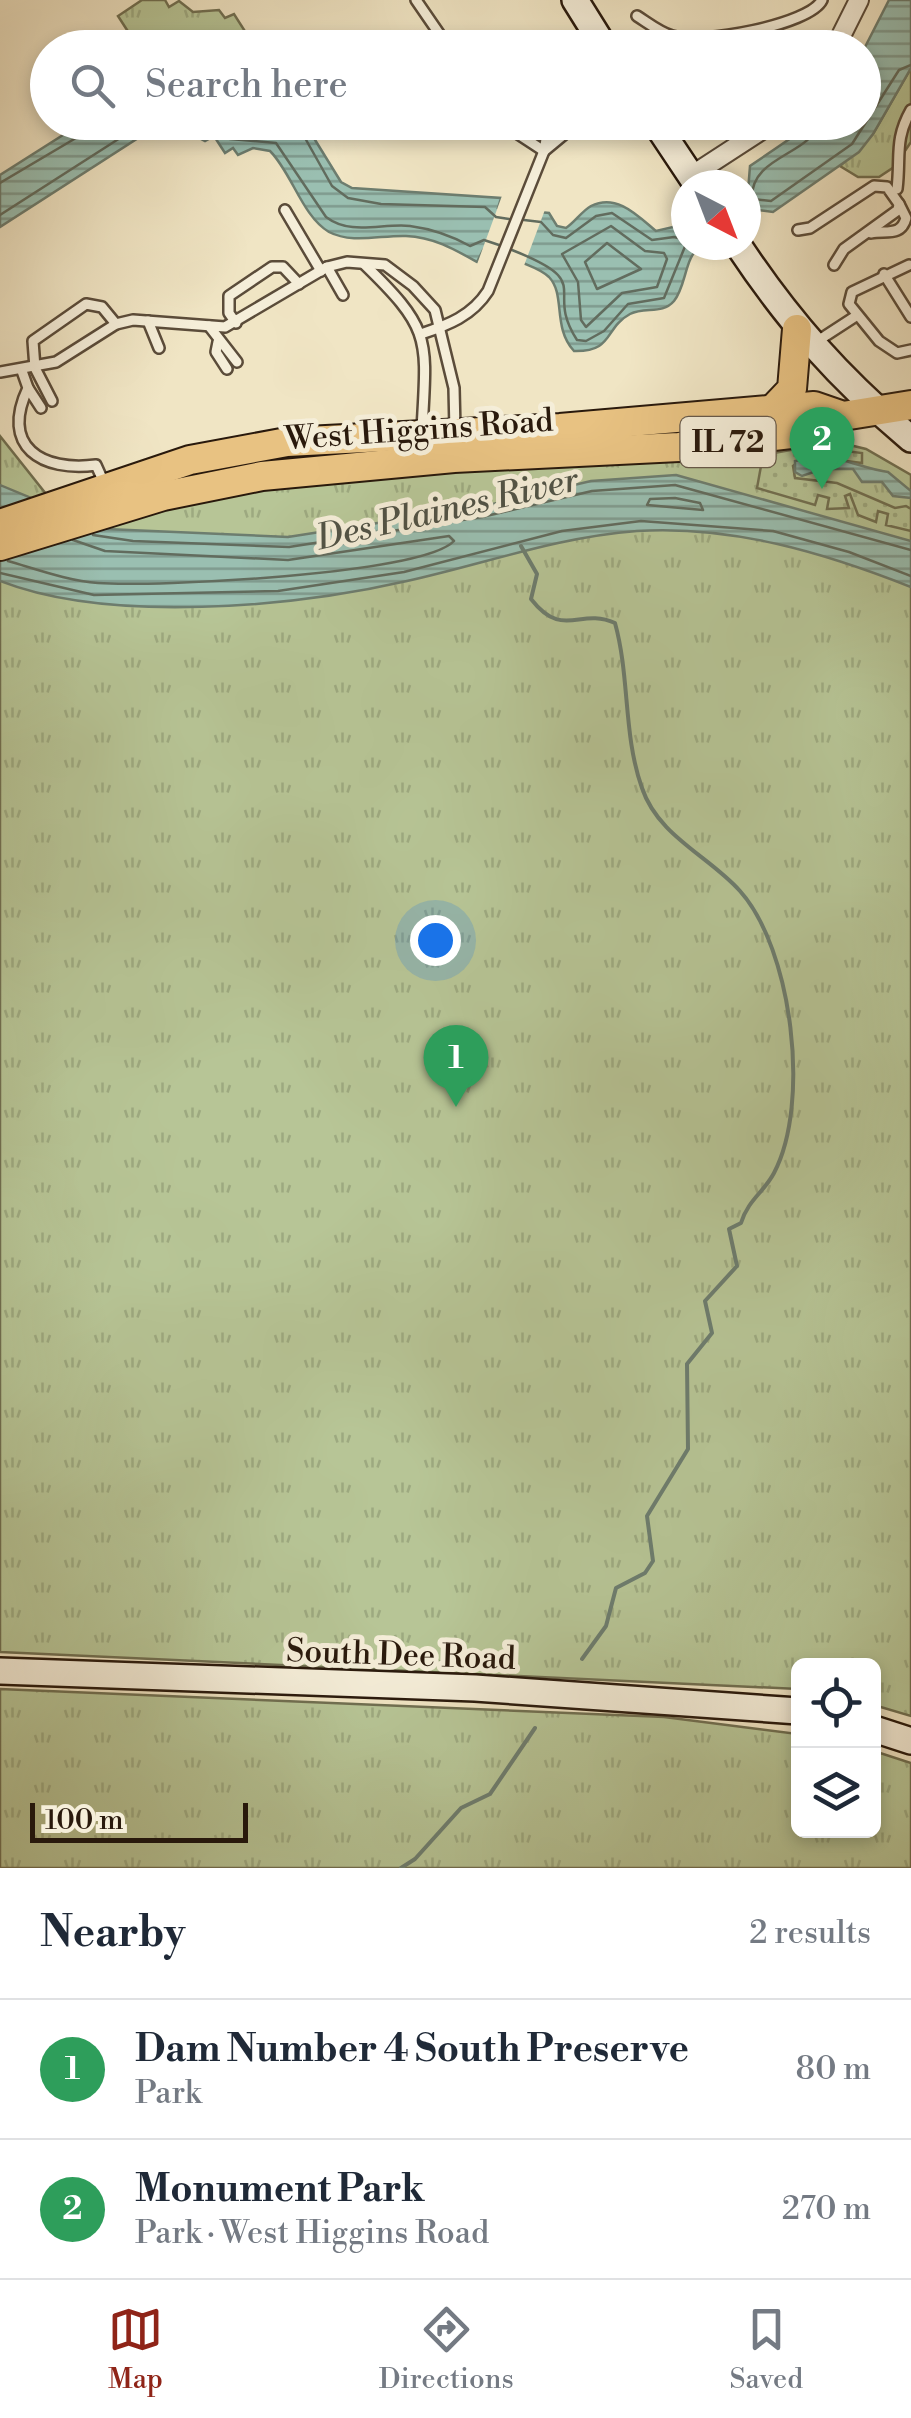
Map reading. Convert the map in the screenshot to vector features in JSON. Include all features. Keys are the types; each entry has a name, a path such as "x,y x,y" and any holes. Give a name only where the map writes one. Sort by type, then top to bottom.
{"main road":[{"path":"575,0 594,30"},
{"path":"667,140 687,170"},
{"path":"749,260 804,337 878,411 911,438"},
{"path":"772,410 792,389 804,337"},
{"name":"West Higgins Road","path":"0,524 423,448 814,406 844,416 911,405"},
{"name":"West Higgins Road","path":"454,445 734,442 834,429 844,416"},
{"name":"West Higgins Road","path":"0,546 81,508 106,487 190,460 287,442 423,448"},
{"name":"South Dee Road","path":"0,1671 557,1693 791,1710"},
{"path":"881,1731 911,1741"}],"street":[{"path":"845,30 859,0"},
{"path":"708,170 749,140"}],"lane":[{"path":"416,0 437,30"},
{"path":"745,30 801,20 816,11 822,0"},
{"path":"637,16 662,30"},
{"path":"896,189 900,160 896,142 911,110"},
{"path":"528,140 544,150"},
{"path":"421,334 478,306 494,277 546,140"},
{"path":"544,150 556,140"},
{"path":"798,230 810,228 874,186 887,187 899,204 892,217 844,249 834,264"},
{"path":"285,210 343,295"},
{"path":"364,264 418,324 426,355 423,448"},
{"path":"0,372 22,372 66,356 116,324 236,323 324,269 385,265 414,286 435,310 454,388 454,445"},
{"path":"909,265 852,292 849,304 879,342 896,353 911,350"},
{"path":"236,323 229,312 228,296 272,267 284,267 298,284"},
{"path":"884,274 911,316"},
{"path":"52,401 35,368 32,340 86,304 102,306 116,324"},
{"path":"804,337 856,316"},
{"path":"148,321 160,348"},
{"path":"209,326 237,362"},
{"path":"218,342 216,352 226,369"},
{"path":"22,372 40,408"},
{"path":"28,388 15,420 16,433 35,459 69,468 96,465 106,487"}],"green space":[{"path":"142,0 165,0 169,7 179,1 193,12 219,10 225,18 234,14 244,30 127,30 118,16"},
{"path":"911,68 911,142 894,167 879,177 858,177 840,166 867,140 881,140 881,120"},
{"path":"0,436 46,494 0,510"},
{"path":"833,441 866,449 911,475 911,1716 881,1707 881,1658 791,1658 791,1689 0,1652 0,562 152,511 257,486"},
{"path":"812,447 862,453 862,463 814,457"},
{"path":"796,449 800,460 793,466 795,478 837,483 895,508 906,506 911,509 911,531 886,525 888,514 878,511 876,522 858,515 850,494 845,496 849,508 827,509 829,498 818,495 815,505 757,488 763,455"},
{"path":"0,1689 664,1717 791,1733 791,1838 881,1838 881,1753 911,1763 911,1868 0,1868"}],"water":[{"path":"889,0 911,0 911,68 881,120 881,30 874,30"},
{"path":"55,140 135,140 0,227 0,175"},
{"path":"217,140 315,140 341,182 352,188 501,198 498,208 549,213 557,226 566,228 591,206 610,202 626,208 656,231 671,228 671,260 691,260 678,294 669,305 630,314 596,348 574,351 563,332 554,284 543,272 483,250 477,262 443,244 416,237 338,236 311,216 270,151 253,148 238,155 233,148 225,153"},
{"path":"788,140 868,140 859,152 773,212 761,210 761,170 750,170"},
{"path":"817,457 888,472 911,491 911,498 893,496 882,482 862,482 853,469 823,469 802,476 795,472 795,461"},
{"path":"676,475 911,541 911,587 777,544 673,530 578,539 361,590 257,604 147,607 94,603 0,581 0,485 106,529 288,537 480,507 591,481"}],"pier":[{"path":"503,193 504,203 546,207 522,271 485,256 476,267"}],"waterway":[{"path":"521,546 537,574 531,599 542,611 562,620 591,618 615,623 632,747 642,788 660,819 728,878 758,917 783,987 793,1068 792,1108 785,1143 770,1180 741,1223 729,1229 737,1266 705,1301 712,1333 687,1364 688,1449 647,1516 653,1561 645,1573 616,1588 606,1626 582,1659"},
{"path":"401,1868 415,1859 461,1808 490,1794 535,1728"}],"place":[{"name":"Monument Park","path":"822,489"},
{"name":"Dam Number 4 South Preserve","path":"456,1107"}],"water label":[{"name":"Des Plaines River","path":"447,508"}]}
